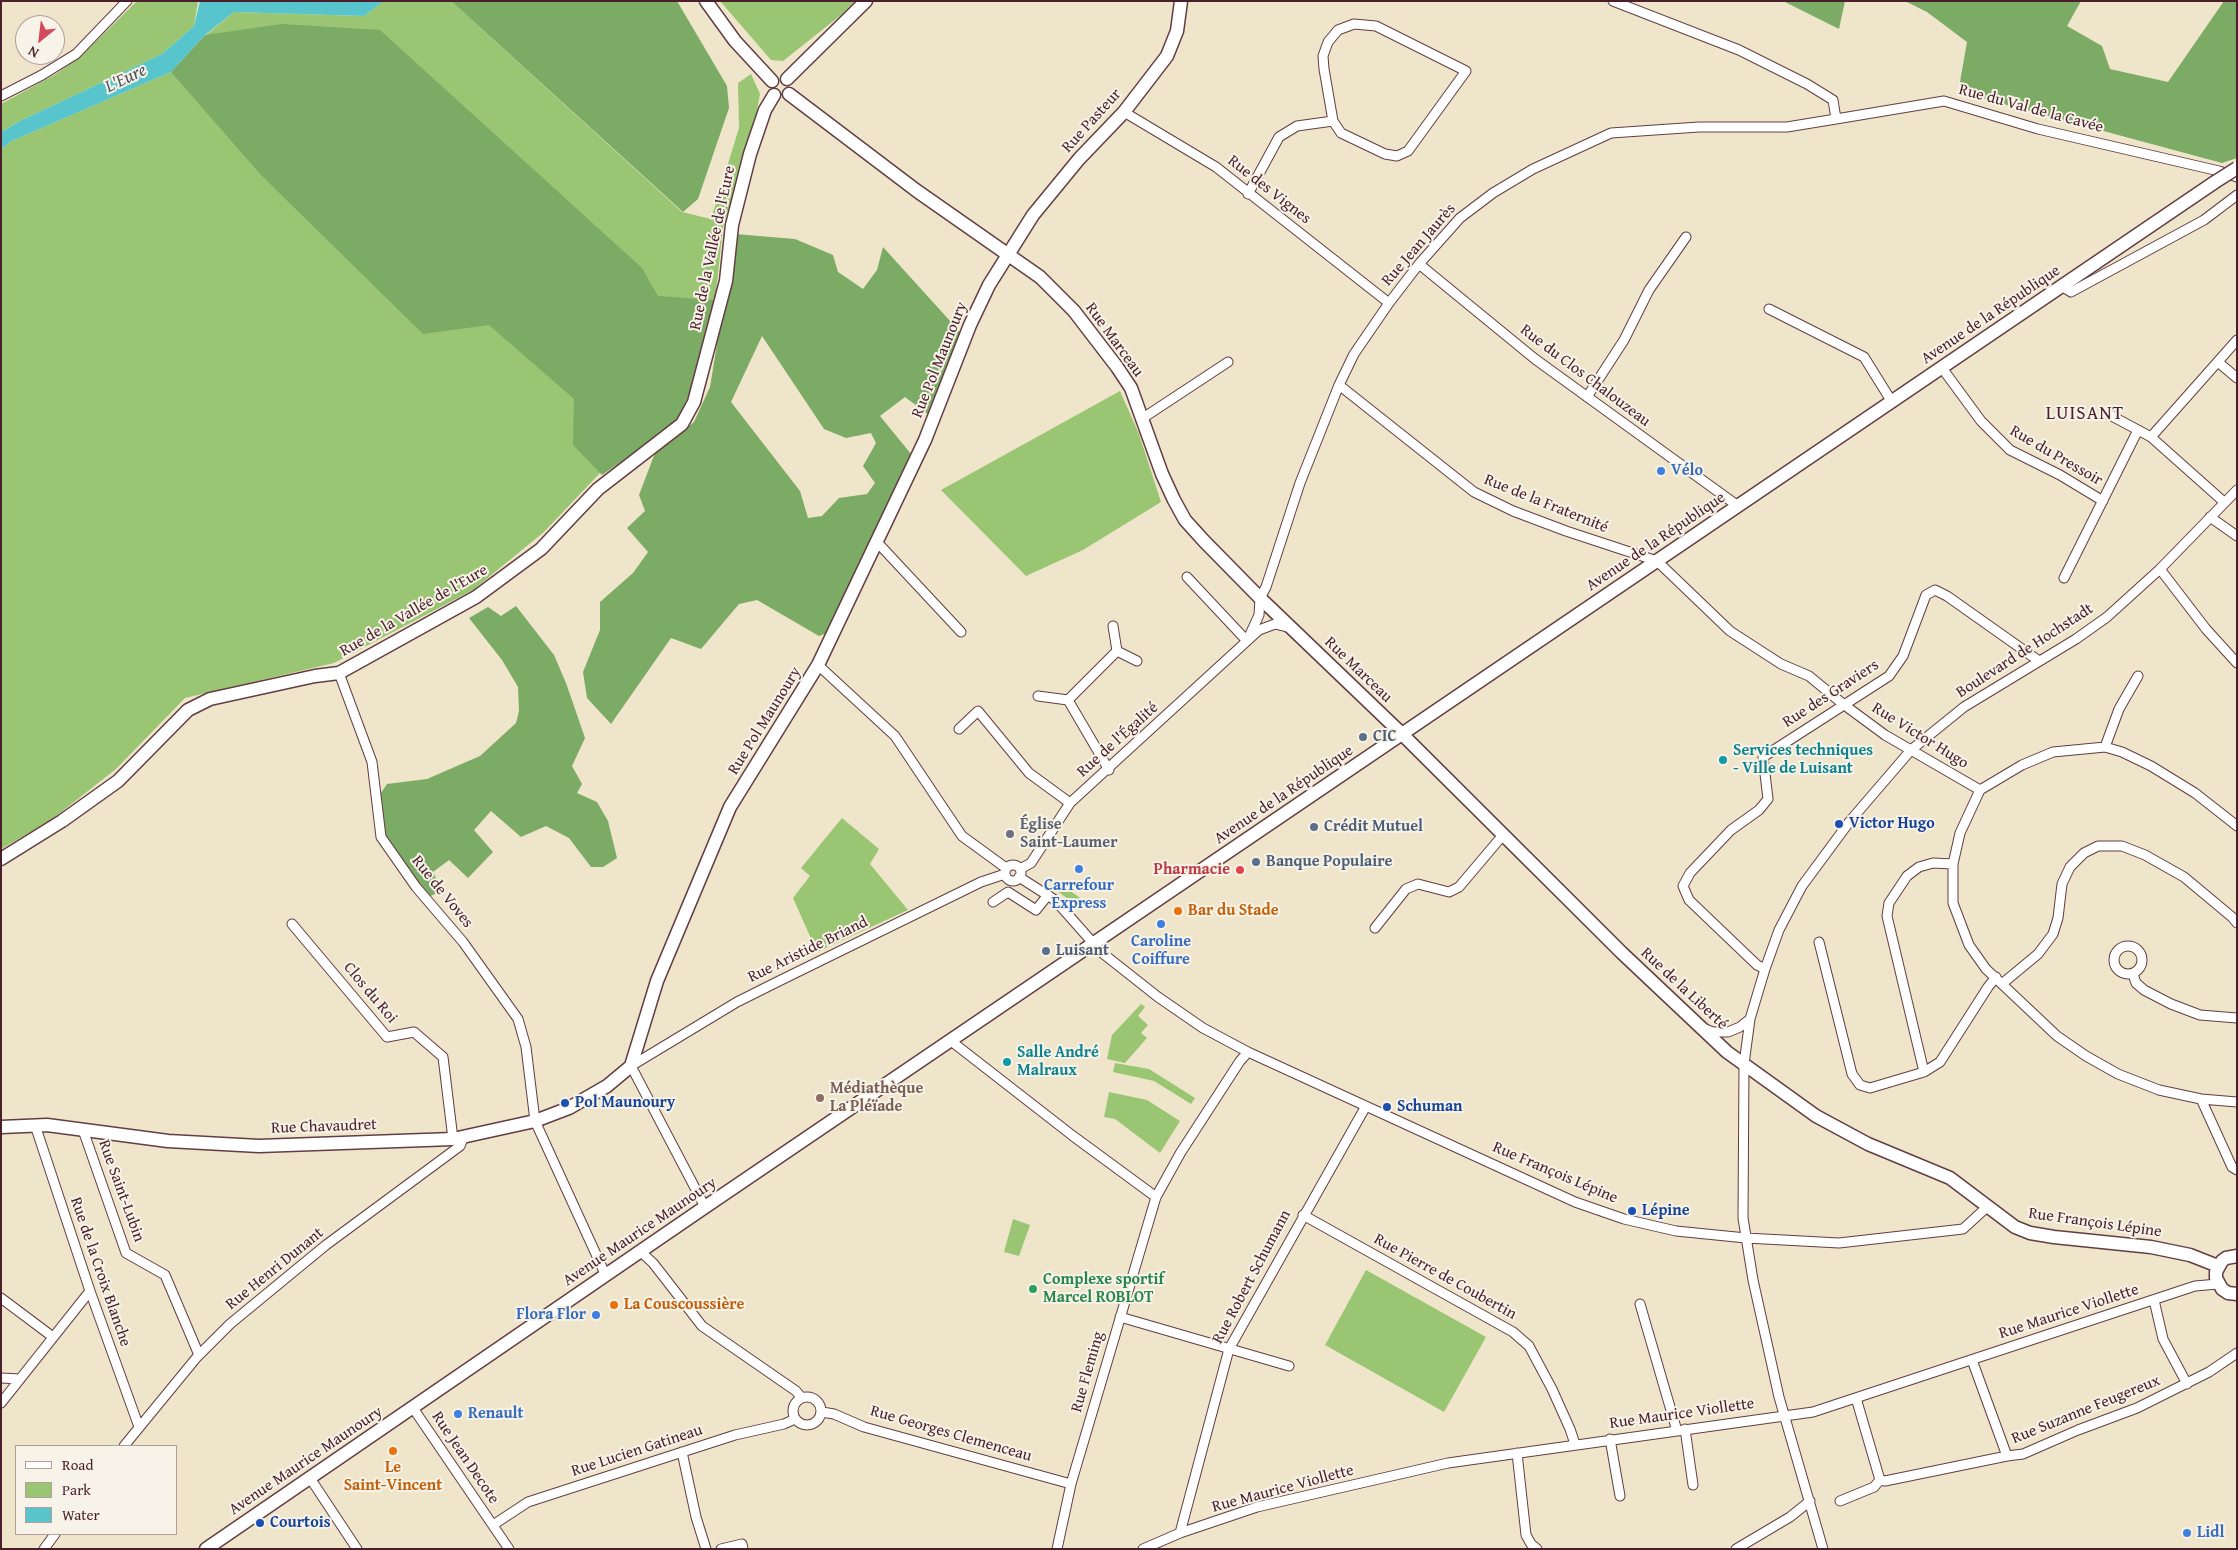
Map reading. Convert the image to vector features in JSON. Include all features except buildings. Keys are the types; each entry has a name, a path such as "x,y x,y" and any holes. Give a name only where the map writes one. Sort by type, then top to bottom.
{"street":[{"path":"1,96 42,76 76,54 127,1"},
{"path":"706,1 735,40 772,82"},
{"path":"787,79 866,1"},
{"name":"Rue Pasteur","path":"1007,254 1044,201 1079,159 1124,112 1168,56 1177,31 1181,1"},
{"path":"1613,1 1739,50 1807,84 1833,100 1836,119"},
{"path":"1354,24 1376,26 1466,71 1408,151 1403,154 1397,156 1385,154 1341,133 1333,121 1323,56 1328,42 1338,30 1354,24"},
{"path":"780,77 787,79 790,85 788,94 780,98 774,95 770,87 772,82 780,77"},
{"name":"Rue Marceau","path":"788,94 917,191 1040,277 1074,311 1117,367 1130,388 1143,418 1162,474 1185,520 1260,598 1402,734"},
{"name":"Rue de la Vallée de l'Eure","path":"1,859 62,821 118,781 188,710 210,700 315,676 340,673 476,597 541,550 598,489 682,424 694,402 726,282 732,225 750,154 766,110 774,95"},
{"name":"Rue du Val de la Cavée","path":"1836,119 1944,101 2038,129 2219,171 2237,177"},
{"name":"Rue des Vignes","path":"1124,112 1216,168 1389,303"},
{"name":"Rue Jean Jaurès","path":"1260,598 1266,587 1300,483 1354,354 1419,264 1460,218 1493,193 1533,169 1612,133 1699,127 1787,127 1836,119"},
{"path":"1248,194 1279,137 1297,126 1333,121"},
{"name":"Avenue de la République","path":"1094,944 2237,168"},
{"path":"2061,286 2071,292 2204,220 2237,195"},
{"path":"1586,397 1624,340 1649,290 1686,237"},
{"name":"Rue Pol Maunoury","path":"631,1066 657,981 730,807 818,665 925,440 970,325 989,285 1007,254"},
{"name":"Rue du Clos Chalouzeau","path":"1419,264 1535,359 1738,506"},
{"path":"1769,309 1864,357 1892,402"},
{"path":"2151,437 2237,340"},
{"path":"1143,418 1228,362"},
{"path":"2218,362 2237,378"},
{"name":"Rue du Pressoir","path":"1942,368 1980,421 2010,450 2060,475 2103,501 2064,578"},
{"name":"Rue de la Fraternité","path":"1339,386 1474,492 1513,511 1566,531 1657,561"},
{"path":"2108,414 2151,437 2224,502"},
{"path":"2103,501 2138,430"},
{"name":"Boulevard de Hochstadt","path":"1823,1549 1786,1415 1779,1397 1755,1290 1743,1218 1744,1064 1750,1019 1765,969 1782,923 1802,886 1850,821 1911,750 1964,707 2107,617 2160,569 2237,490"},
{"path":"2210,517 2237,536"},
{"path":"877,542 960,632"},
{"name":"Rue Victor Hugo","path":"1657,561 1730,632 1781,664 1809,676 1842,704 1885,736 1980,790"},
{"path":"2160,569 2206,629 2237,663"},
{"path":"1187,577 1247,641"},
{"name":"Rue des Graviers","path":"1765,969 1757,965 1689,900 1682,886 1690,873 1731,830 1759,810 1768,799 1763,757 1842,704 1889,676 1903,656 1926,595 1935,590 1947,596 2039,661"},
{"name":"Rue de l'Égalité","path":"1247,641 1259,615 1260,598"},
{"name":"Rue de l'Égalité","path":"1020,873 1031,863 1070,804 1259,630 1275,624 1291,628"},
{"path":"1113,626 1117,651"},
{"path":"1117,651 1136,661"},
{"path":"1068,700 1117,651"},
{"path":"818,665 895,736 962,836 1005,871 1011,880 1020,873 1012,864 1005,871"},
{"name":"Rue de Voves","path":"340,673 372,762 381,837 416,887 463,942 518,1019 526,1047 535,1121 606,1276"},
{"path":"2105,747 2119,709 2138,676"},
{"path":"1038,696 1068,700"},
{"path":"1068,700 1109,770"},
{"path":"959,729 978,711 1029,773 1070,804"},
{"name":"Rue de la Liberté","path":"1402,734 1700,1027 1744,1064 1816,1116 1868,1144 1950,1178 1987,1207"},
{"path":"2237,826 2195,793 2151,766 2122,752 2105,747 2053,752 2022,765 1980,790 1960,833 1953,864 1953,902 1969,945 1986,968 2051,1031 2086,1056 2118,1074 2159,1090 2200,1099 2237,1102"},
{"path":"1375,928 1406,889 1418,884 1449,892 1459,887 1503,835"},
{"path":"1819,942 1852,1074 1860,1085 1870,1088 1924,1072 1940,1062 1988,986 2038,954 2053,934 2058,918 2062,884 2070,867 2084,853 2098,846 2122,846 2145,856 2184,877 2235,917"},
{"path":"1924,1072 1887,916 1889,903 1907,876 1919,867 1933,863 1953,864"},
{"name":"Rue Aristide Briand","path":"631,1066 737,1002 1005,871"},
{"name":"Rue François Lépine","path":"1020,873 1066,910 1094,944 1158,997 1203,1028 1248,1052 1575,1202 1624,1219 1676,1231 1746,1238 1839,1243 1963,1230 1987,1207 2015,1227 2030,1233 2151,1247 2190,1255 2218,1266"},
{"path":"993,902 1008,892 1034,912 1048,895"},
{"name":"Clos du Roi","path":"292,924 387,1037 414,1032 443,1057 458,1138"},
{"name":"Avenue Maurice Maunoury","path":"214,1546 705,1207 1094,944"},
{"path":"2133,974 2136,984 2171,1004 2200,1015 2237,1018"},
{"path":"1700,1027 1713,1032 1728,1032 1740,1027 1750,1019"},
{"path":"951,1041 1073,1136 1156,1197"},
{"name":"Rue Fleming","path":"1057,1549 1071,1484 1156,1197 1181,1152 1240,1061 1248,1052"},
{"path":"631,1066 705,1207"},
{"name":"Rue Chavaudret","path":"1,1127 47,1125 168,1141 259,1146 458,1138 535,1121 569,1108 590,1097 631,1066"},
{"path":"2200,1099 2232,1167 2237,1170"},
{"name":"Rue Robert Schumann","path":"1180,1533 1229,1349 1302,1215 1366,1106"},
{"name":"Rue de la Croix Blanche","path":"35,1125 90,1291 139,1427"},
{"name":"Rue Saint-Lubin","path":"83,1130 126,1253 165,1275 199,1355"},
{"name":"Rue Henri Dunant","path":"125,1445 199,1355 230,1324 326,1245 460,1146 458,1138"},
{"name":"Rue Pierre de Coubertin","path":"1302,1215 1512,1332 1529,1346 1555,1396 1570,1428 1575,1444"},
{"path":"641,1252 653,1263 702,1326 796,1391 802,1398"},
{"path":"2236,1296 2228,1293 2218,1284 2216,1272 2218,1266 2226,1258 2237,1256"},
{"name":"Rue Maurice Viollette","path":"1143,1549 1180,1533 1257,1508 1448,1463 1786,1415 1797,1416 2195,1286 2218,1284"},
{"path":"1,1404 90,1291"},
{"path":"1,1298 53,1337"},
{"name":"Rue Suzanne Feugereux","path":"2154,1300 2163,1339 2187,1384"},
{"path":"1640,1304 1681,1430 1693,1485"},
{"path":"1120,1316 1289,1366"},
{"name":"Rue Suzanne Feugereux","path":"1972,1360 2008,1456 2023,1454 2078,1430 2137,1408 2209,1372 2237,1353"},
{"path":"1,1378 20,1379"},
{"path":"807,1397 816,1399 820,1403 822,1412 820,1419 811,1426 800,1424 795,1419 793,1408 802,1398 807,1397"},
{"path":"1856,1398 1880,1480"},
{"name":"Rue Jean Decote","path":"413,1408 509,1549"},
{"name":"Rue Georges Clemenceau","path":"822,1412 834,1414 864,1426 1071,1484"},
{"name":"Rue Lucien Gatineau","path":"493,1525 528,1502 735,1435 784,1424 795,1419"},
{"path":"1610,1439 1620,1496"},
{"path":"682,1452 696,1517 706,1549"},
{"path":"1517,1453 1526,1535 1531,1544 1537,1549"},
{"path":"1880,1480 1885,1481 2008,1456"},
{"path":"310,1478 357,1549"},
{"path":"1840,1501 1874,1487 1880,1480"},
{"path":"1736,1549 1790,1517 1810,1501"},
{"path":"44,1549 54,1535"},
{"path":"721,1549 742,1544 743,1549"}],"green space":[{"path":"137,1 198,1 194,26 162,54 22,120 1,132 1,104 56,74 81,56"},
{"path":"384,1 451,1 682,212 711,219 739,128 738,83 751,74 760,94 755,120 723,227 714,311 672,397 544,532 473,590 334,663 185,698 116,769 51,820 1,849 1,149 12,141 171,72 206,35 234,12 364,16"},
{"path":"451,1 677,1 727,86 729,108 698,199 683,212"},
{"path":"720,1 855,1 841,15 783,61 771,60"},
{"path":"1783,1 1845,1 1839,29"},
{"path":"1905,1 2081,1 2067,26 2102,46 2110,69 2168,82 2224,1 2237,1 2237,158 2222,163 1985,99 1960,82 1967,42 1927,12"},
{"path":"282,24 380,30 642,268 658,296 715,300 693,385 676,424 602,475 573,445 574,399 489,325 423,334 261,175 171,72 205,35"},
{"path":"735,234 795,239 833,255 838,272 863,289 877,270 883,247 960,332 929,415 905,397 880,416 911,454 830,632 819,636 757,600 739,604 701,649 671,638 611,724 587,698 583,672 600,630 600,602 633,573 648,552 627,528 645,511 639,495 655,453 694,422 710,387","holes":["762,336 824,429 846,438 871,433 876,443 863,466 875,483 867,494 839,498 822,516 808,518 800,491 731,402"]},
{"path":"1120,391 1139,434 1161,502 1083,550 1026,576 941,490"},
{"path":"516,606 554,655 566,683 585,738 572,766 582,784 577,793 597,802 608,821 617,858 603,867 591,867 569,838 546,826 521,837 491,811 474,830 493,852 468,878 449,860 433,872 442,891 428,897 392,848 384,832 379,796 387,784 427,779 480,756 516,723 519,711 518,687 502,660 469,618 488,607 501,616"},
{"path":"842,818 879,849 870,864 908,910 817,952 793,898 810,876 801,868"},
{"path":"1058,882 1080,898 1075,904 1053,888"},
{"path":"1141,1004 1145,1007 1138,1016 1148,1025 1141,1033 1147,1038 1125,1063 1107,1059 1112,1035"},
{"path":"1115,1063 1149,1069 1195,1098 1191,1104 1154,1081 1113,1072"},
{"path":"1109,1092 1147,1100 1180,1121 1160,1153 1115,1119 1104,1117"},
{"path":"1013,1219 1030,1225 1019,1256 1004,1252"},
{"path":"1366,1270 1486,1337 1444,1412 1325,1345"}],"water":[{"name":"L'Eure","path":"200,1 384,1 364,16 234,12 205,35 171,72 12,141 1,149 1,132 22,120 162,54 194,26"}],"place":[{"name":"Vélo","path":"1661,471"},
{"name":"CIC","path":"1363,737"},
{"name":"Services techniques - Ville de Luisant","path":"1723,760"},
{"name":"Victor Hugo","path":"1839,824"},
{"name":"Crédit Mutuel","path":"1314,827"},
{"name":"Église Saint-Laumer","path":"1010,834"},
{"name":"Banque Populaire","path":"1256,862"},
{"name":"Carrefour Express","path":"1079,869"},
{"name":"Pharmacie","path":"1240,870"},
{"name":"Bar du Stade","path":"1178,911"},
{"name":"Caroline Coiffure","path":"1161,924"},
{"name":"Luisant","path":"1046,951"},
{"name":"Salle André Malraux","path":"1007,1062"},
{"name":"Médiathèque La Pléïade","path":"820,1098"},
{"name":"Pol Maunoury","path":"565,1103"},
{"name":"Schuman","path":"1387,1107"},
{"name":"Lépine","path":"1632,1211"},
{"name":"Complexe sportif Marcel ROBLOT","path":"1033,1289"},
{"name":"La Couscoussière","path":"614,1305"},
{"name":"Flora Flor","path":"596,1315"},
{"name":"Renault","path":"458,1414"},
{"name":"Le Saint-Vincent","path":"393,1451"},
{"name":"Courtois","path":"260,1523"},
{"name":"Lidl","path":"2187,1533"}],"district":[{"name":"LUISANT","path":"2085,414"}]}
